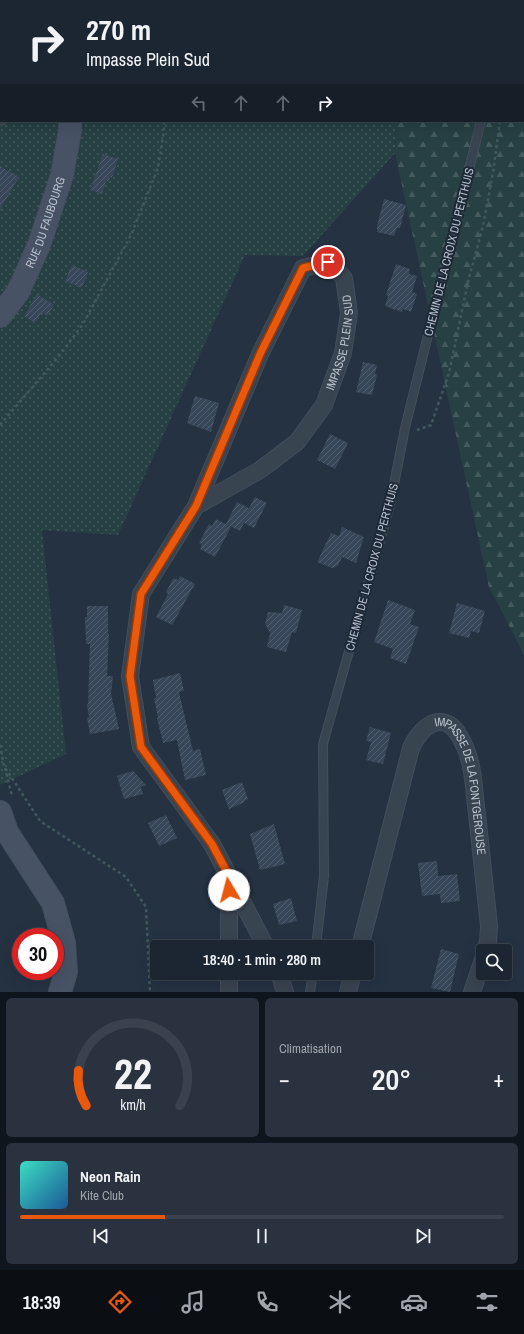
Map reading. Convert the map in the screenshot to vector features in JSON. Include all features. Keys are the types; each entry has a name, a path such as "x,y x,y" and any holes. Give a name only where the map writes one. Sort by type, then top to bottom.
{"main road":[{"name":"RUE DU FAUBOURG","path":"0,316 18,292 39,245 62,175 70,131 70,122"},
{"path":"0,812 7,832 53,903 64,943 66,972 60,992"}],"street":[{"name":"IMPASSE PLEIN SUD","path":"196,506 260,470 297,442 324,405 343,353 349,313 344,278 328,262 303,268 261,352 196,506 141,594 130,676 141,747 212,844 262,940"},
{"name":"IMPASSE DE LA FONTGEROUSE","path":"362,940 411,748 416,738 423,730 436,722 445,721 452,726 459,735 466,749 472,774 489,926 488,944"},
{"name":"IMPASSE PLEIN SUD","path":"229,876 229,940"},
{"path":"229,980 229,992"},
{"path":"281,980 285,992"},
{"path":"348,992 351,980"},
{"path":"472,992 476,980"}],"lane":[{"name":"CHEMIN DE LA CROIX DU PERTHUIS","path":"317,940 324,876 323,744 390,505 403,435 481,122"},
{"path":"310,992 312,980"}],"path":[{"path":"0,426 59,356 83,324 130,236 158,168 164,122"},
{"path":"403,435 431,425 449,373 468,282 483,226 493,173 500,122"},
{"path":"0,745 4,766 40,821 126,877 146,907 150,992"}],"green space":[{"path":"0,122 396,122 395,153 303,256 245,255 118,535 42,530 66,754 0,785"},
{"path":"396,122 524,122 524,655 489,587 395,153"}],"building":[{"path":"103,154 118,159 112,178 110,177 109,182 106,181 102,194 90,190"},
{"path":"0,166 19,177 0,210"},
{"path":"384,199 406,205 400,228 397,228 394,236 377,232 377,226"},
{"path":"396,264 410,269 409,274 417,276 412,292 417,294 411,312 403,309 402,312 385,306 388,296 386,295"},
{"path":"72,265 88,272 82,288 65,281"},
{"path":"37,294 54,305 47,316 42,312 35,323 24,316"},
{"path":"363,362 377,365 375,374 377,375 372,395 356,392"},
{"path":"195,396 219,403 211,432 187,423"},
{"path":"330,434 348,443 335,469 317,460"},
{"path":"255,497 267,503 254,528 244,523 240,531 226,524 237,502 249,508"},
{"path":"216,519 231,527 215,557 200,549 202,544 199,543 209,524 212,526"},
{"path":"342,527 364,537 356,563 342,557 338,566 332,568 317,562 331,533 339,536"},
{"path":"180,576 195,584 172,625 156,617 168,594 166,592 173,578 178,580"},
{"path":"388,600 415,610 410,624 419,627 406,664 390,658 393,649 374,642"},
{"path":"457,603 485,611 479,633 471,631 469,638 449,633"},
{"path":"284,605 302,610 296,633 292,632 286,652 267,647 270,633 265,624 268,612 282,613"},
{"path":"87,606 108,606 109,633 107,676 113,676 111,694 119,729 90,734 87,718 89,717 87,705 90,644 86,644 85,617 87,617"},
{"path":"180,673 184,691 179,692 193,751 200,749 206,775 185,780 177,740 163,743 157,718 153,680"},
{"path":"370,727 391,733 383,764 366,760 371,742 366,741"},
{"path":"133,771 146,785 141,787 143,794 124,799 117,776"},
{"path":"242,782 248,799 244,801 245,802 229,809 222,790"},
{"path":"166,815 177,838 159,846 148,823"},
{"path":"274,824 285,864 260,870 250,834"},
{"path":"437,861 438,876 457,874 460,901 441,903 440,894 422,896 418,863"},
{"path":"291,898 297,921 279,925 273,904"},
{"path":"441,949 459,954 450,992 431,988"}],"route":[{"path":"229,890 229,876 212,844 141,747 130,676 141,594 196,506 261,352 303,268 328,262"}]}
